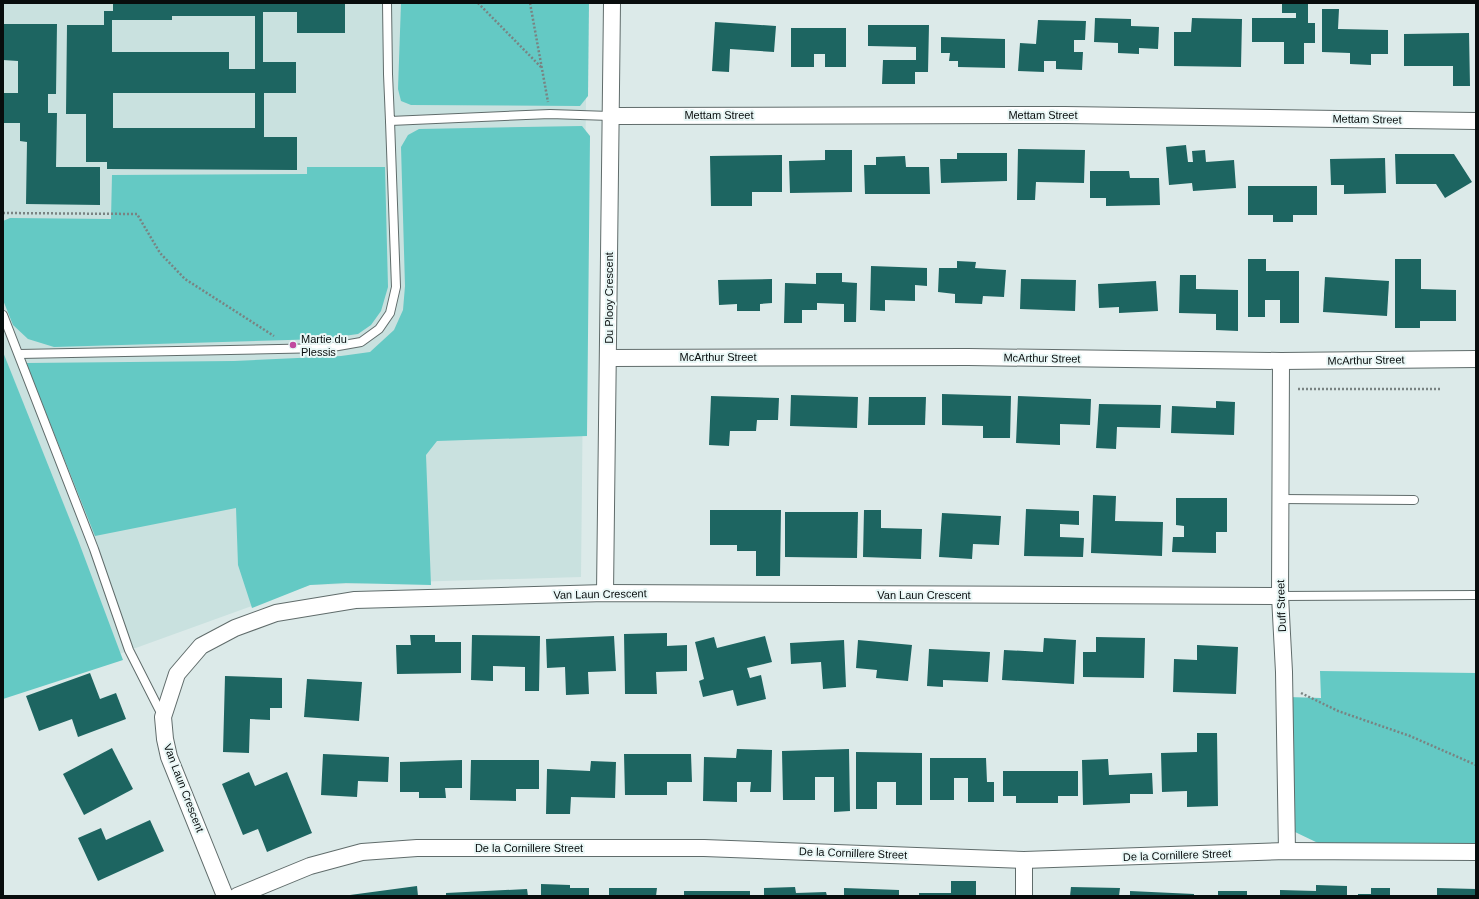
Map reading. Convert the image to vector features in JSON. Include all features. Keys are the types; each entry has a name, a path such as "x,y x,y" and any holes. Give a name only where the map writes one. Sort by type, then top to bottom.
{"street":[{"name":"Du Plooy Crescent","path":"605,593 612,3"},
{"name":"Mettam Street","path":"610,116 1065,115 1476,121"},
{"name":"McArthur Street","path":"608,358 968,357 1281,361 1476,359"},
{"name":"Duff Street","path":"1281,361 1280,596 1284,672 1287,851"},
{"name":"Van Laun Crescent","path":"225,896 195,818 169,758 165,739 163,717 177,674 201,646 235,628 276,614 355,600 605,593 1280,596"},
{"name":"De la Cornillere Street","path":"237,896 310,866 362,852 417,848 704,848 1024,860 1287,851 1476,852"},
{"path":"1024,860 1024,896"}],"lane":[{"path":"19,354 327,348 360,342 379,329 390,313 396,286 388,74 387,3"},
{"path":"390,121 550,114 610,116"},
{"path":"3,315 94,549 129,650 163,717"},
{"path":"1280,499 1414,500"},
{"path":"1280,596 1476,595"}],"path":[{"path":"478,3 541,67"},
{"path":"530,3 550,114"},
{"path":"3,213 137,214 160,253 185,279 294,349"},
{"path":"1281,389 1441,389"},
{"path":"1284,672 1292,689 1338,710 1410,736 1476,765"}],"shaded area":[{"name":"Martie du Plessis","path":"3,3 587,3 581,577 310,585 3,696"},
{"path":"401,3 589,3 588,96 580,106 411,105 401,101 398,89"},
{"path":"582,126 590,136 587,436 437,441 426,455 431,585 346,583 310,585 252,608 238,565 236,508 95,536 26,363 234,361 341,356 370,352 394,330 403,310 405,286 401,147 408,135 419,129"},
{"path":"307,167 385,167 388,287 381,311 371,325 358,334 322,339 54,347 28,339 13,325 3,300 3,221 10,218 111,219 112,175 307,174"},
{"path":"3,352 78,540 123,660 3,699"},
{"path":"1320,671 1476,673 1476,844 1318,843 1295,832 1288,697 1321,698"}],"building":[{"path":"113,3 345,3 345,33 297,33 297,12 263,12 263,62 296,62 296,93 264,93 264,137 297,137 297,170 107,169 107,162 86,162 86,114 66,114 67,25 104,25 104,11 113,11","holes":["172,16 255,16 255,69 229,69 229,52 112,52 112,20 172,20","113,93 255,93 255,128 113,128"]},
{"path":"1282,3 1308,3 1308,23 1315,23 1315,43 1304,43 1304,64 1284,64 1284,42 1252,42 1252,18 1296,18 1296,13 1282,13"},
{"path":"1322,9 1339,9 1338,29 1388,30 1388,54 1371,54 1371,65 1350,64 1350,53 1322,52"},
{"path":"1095,18 1131,19 1131,26 1159,27 1158,49 1139,48 1139,54 1118,53 1118,43 1094,42"},
{"path":"1192,18 1242,19 1241,67 1174,66 1174,32 1191,32"},
{"path":"1038,20 1086,21 1085,40 1074,40 1074,52 1083,52 1082,70 1056,69 1056,61 1044,61 1044,72 1018,71 1020,43 1036,44"},
{"path":"715,22 776,26 774,52 730,49 729,72 712,71"},
{"path":"3,24 57,24 56,94 48,94 48,113 57,113 56,167 100,167 100,205 26,204 27,142 20,141 20,123 3,123 3,93 18,93 18,61 3,60"},
{"path":"868,25 929,25 928,72 915,72 915,84 882,84 883,60 916,60 916,47 868,46"},
{"path":"791,28 846,28 846,67 825,67 825,54 814,54 814,67 791,67"},
{"path":"1469,33 1470,86 1453,86 1453,66 1404,66 1404,34"},
{"path":"941,37 1005,39 1005,68 958,67 958,61 949,61 950,53 941,53"},
{"path":"1186,145 1188,162 1193,162 1192,151 1205,150 1206,162 1234,160 1236,188 1193,191 1192,183 1169,185 1166,147"},
{"path":"1018,149 1085,150 1084,183 1036,182 1035,200 1017,200"},
{"path":"825,150 852,150 852,192 790,193 789,161 825,160"},
{"path":"957,153 1007,153 1007,181 941,183 940,159 957,159"},
{"path":"1395,154 1454,154 1472,182 1445,198 1436,184 1396,184"},
{"path":"782,155 782,192 752,192 752,206 711,206 710,156"},
{"path":"905,156 906,167 929,167 930,194 865,194 864,165 876,165 876,157"},
{"path":"1385,158 1386,193 1344,194 1344,185 1331,185 1330,159"},
{"path":"1090,171 1129,171 1130,178 1159,178 1160,205 1106,206 1106,198 1090,198"},
{"path":"1248,186 1317,186 1317,215 1293,215 1293,222 1273,222 1273,215 1248,215"},
{"path":"1248,259 1266,259 1266,271 1299,271 1299,323 1280,323 1280,300 1265,300 1265,317 1248,317"},
{"path":"1395,259 1421,259 1421,289 1456,290 1456,321 1420,321 1420,328 1395,328"},
{"path":"957,261 976,262 975,268 1006,270 1004,297 983,296 982,304 955,303 955,294 938,292 939,268 957,268"},
{"path":"871,266 927,268 927,286 915,285 915,301 885,300 885,311 870,310"},
{"path":"816,273 842,273 842,282 857,283 856,322 844,322 844,304 817,303 817,310 802,310 802,323 784,323 785,283 816,284"},
{"path":"1180,275 1196,275 1196,289 1238,290 1238,331 1216,330 1216,314 1179,313"},
{"path":"1325,277 1389,281 1387,316 1323,312"},
{"path":"772,279 772,303 760,304 760,311 737,311 737,304 719,305 718,280"},
{"path":"1021,279 1076,280 1075,311 1020,309"},
{"path":"1156,281 1158,311 1119,313 1119,307 1099,308 1098,284"},
{"path":"942,394 1011,396 1010,438 983,438 983,426 942,425"},
{"path":"791,395 858,397 857,428 790,426"},
{"path":"711,396 779,398 778,420 757,420 756,431 730,431 729,446 709,445"},
{"path":"1018,396 1091,399 1090,425 1060,424 1060,445 1016,443"},
{"path":"869,397 926,397 925,425 868,425"},
{"path":"1216,401 1235,402 1234,435 1171,433 1172,406 1216,408"},
{"path":"1099,404 1161,405 1160,428 1117,427 1116,449 1096,448"},
{"path":"1093,495 1116,496 1115,521 1163,522 1162,556 1091,553"},
{"path":"1176,498 1227,498 1227,532 1216,532 1216,553 1172,552 1173,537 1184,537 1184,526 1176,525"},
{"path":"1026,509 1079,511 1079,525 1060,524 1060,537 1084,538 1083,557 1024,556"},
{"path":"710,510 781,510 780,576 756,576 756,551 737,551 737,545 710,545"},
{"path":"864,510 881,510 881,528 922,529 921,559 863,557"},
{"path":"785,512 858,512 857,558 785,557"},
{"path":"942,513 1001,516 999,545 973,544 972,559 939,557"},
{"path":"667,633 667,646 687,645 687,671 656,672 657,694 625,694 624,634"},
{"path":"410,635 435,635 435,642 461,642 461,673 397,674 396,645 411,645"},
{"path":"472,635 540,636 539,691 525,691 525,667 493,666 493,681 471,680"},
{"path":"614,636 616,671 588,672 589,694 566,695 565,667 547,668 546,639"},
{"path":"765,636 772,662 747,668 750,678 761,675 766,699 737,706 733,690 703,697 699,681 704,679 695,642 714,637 717,648"},
{"path":"1096,637 1145,638 1144,678 1083,677 1083,652 1096,652"},
{"path":"1044,638 1076,640 1074,684 1002,680 1004,650 1043,652"},
{"path":"844,640 846,687 823,689 821,662 791,664 790,643"},
{"path":"858,640 912,645 908,681 876,678 877,670 856,668"},
{"path":"1197,645 1238,647 1236,694 1173,692 1174,659 1197,660"},
{"path":"929,649 990,652 988,682 943,680 943,687 927,686"},
{"path":"90,673 100,699 116,693 126,719 78,737 72,719 39,731 26,696"},
{"path":"225,676 282,678 282,708 270,708 270,720 250,719 249,753 223,752"},
{"path":"307,679 362,682 359,721 304,717"},
{"path":"1197,733 1217,733 1218,806 1187,807 1187,791 1162,792 1161,753 1197,752"},
{"path":"112,748 133,789 84,815 63,774"},
{"path":"737,749 772,750 771,792 750,792 751,782 737,782 737,802 703,801 704,757 736,758"},
{"path":"849,749 850,811 834,812 834,777 815,777 815,800 783,800 782,751"},
{"path":"856,752 922,753 922,805 896,805 896,782 877,782 877,809 856,809"},
{"path":"323,754 389,757 388,782 358,781 357,797 321,795"},
{"path":"624,754 691,754 692,782 667,782 667,795 625,795"},
{"path":"930,758 986,758 987,782 994,782 994,802 968,802 968,778 954,778 954,800 930,800"},
{"path":"1108,759 1109,775 1152,773 1153,794 1130,794 1130,803 1083,805 1082,760"},
{"path":"462,760 462,788 445,788 446,798 419,798 419,792 400,792 400,762"},
{"path":"471,760 539,760 539,789 516,789 516,801 470,800"},
{"path":"591,761 616,762 615,798 571,797 570,814 546,814 547,769 590,771"},
{"path":"1003,771 1078,771 1078,796 1058,796 1058,803 1016,803 1016,796 1003,796"},
{"path":"249,772 255,786 287,772 312,833 267,852 258,829 243,835 222,784"},
{"path":"150,820 164,851 98,881 78,838 101,828 106,840"},
{"path":"951,881 976,881 976,896 919,896 919,893 951,893"},
{"path":"541,884 570,885 570,888 589,888 589,896 541,896"},
{"path":"1316,885 1347,886 1347,896 1280,896 1280,890 1316,891"},
{"path":"417,886 418,896 350,896 350,895"},
{"path":"795,887 796,893 826,892 827,896 764,896 764,888"},
{"path":"1071,887 1120,888 1119,896 1070,896"},
{"path":"609,888 657,888 656,896 609,896"},
{"path":"844,888 899,890 899,896 844,896"},
{"path":"1371,888 1390,888 1390,896 1358,896 1358,894 1371,894"},
{"path":"1437,888 1476,889 1476,896 1437,896"},
{"path":"527,889 528,896 446,896 446,893"},
{"path":"684,891 750,891 750,896 684,896"},
{"path":"1130,891 1194,894 1194,896 1130,896"},
{"path":"1218,891 1247,891 1247,896 1218,896"}],"place":[{"name":"Martie du Plessis","path":"293,345"}]}
